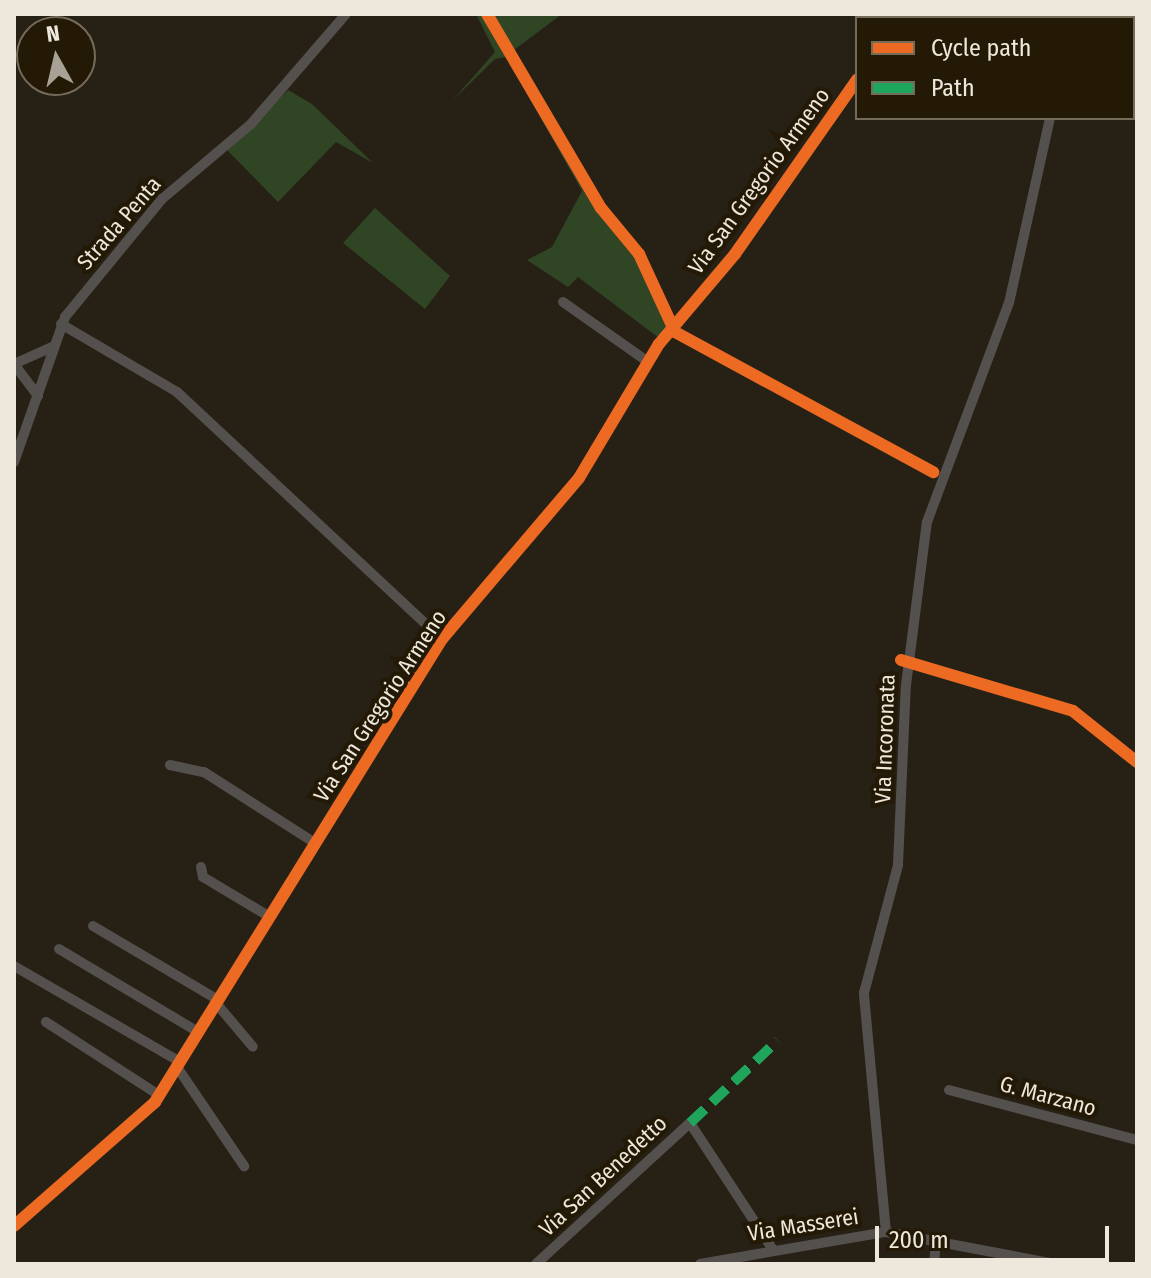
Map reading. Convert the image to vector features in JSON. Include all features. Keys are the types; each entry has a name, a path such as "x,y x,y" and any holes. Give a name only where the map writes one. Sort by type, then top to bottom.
{"street":[{"name":"Strada Penta","path":"14,462 61,324 162,199 251,124 346,14"},
{"name":"Via San Gregorio Armeno","path":"14,1226 159,1095 442,639 579,478 648,362 855,83"},
{"name":"Via Incoronata","path":"886,1232 863,1005 898,865 906,685 927,522 1009,303 1050,120"},
{"path":"563,302 648,362"},
{"path":"61,324 177,392 442,639"},
{"path":"38,396 14,364 54,346"},
{"path":"170,765 204,772 315,843"},
{"path":"201,867 203,877 270,917"},
{"path":"93,926 217,1002 253,1047"},
{"path":"59,949 198,1032"},
{"path":"14,966 178,1064 244,1166"},
{"path":"46,1022 159,1095"},
{"name":"G. Marzano","path":"949,1090 1137,1140"},
{"name":"Via San Benedetto","path":"536,1264 690,1123 768,1251"},
{"name":"Via Masserei","path":"700,1264 886,1232 936,1239 1049,1263"},
{"path":"934,1264 936,1239"},
{"path":"763,1264 768,1251"}],"green space":[{"path":"476,14 485,14 595,203 640,260 668,326 659,338 578,277 568,287 527,260 552,247 582,191 506,57 495,59 452,101 495,52"},
{"path":"493,14 562,14 514,50"},
{"path":"288,90 312,104 373,163 336,142 278,202 227,150"},
{"path":"375,208 450,276 425,309 343,243"}],"marked path":[{"path":"690,1123 777,1041"}],"cycle path":[{"path":"487,14 601,208 639,254 675,332 933,472"},
{"path":"14,1226 155,1102 442,639 579,478 659,344 735,254 855,83"},
{"path":"901,660 1073,711 1137,762"}]}
